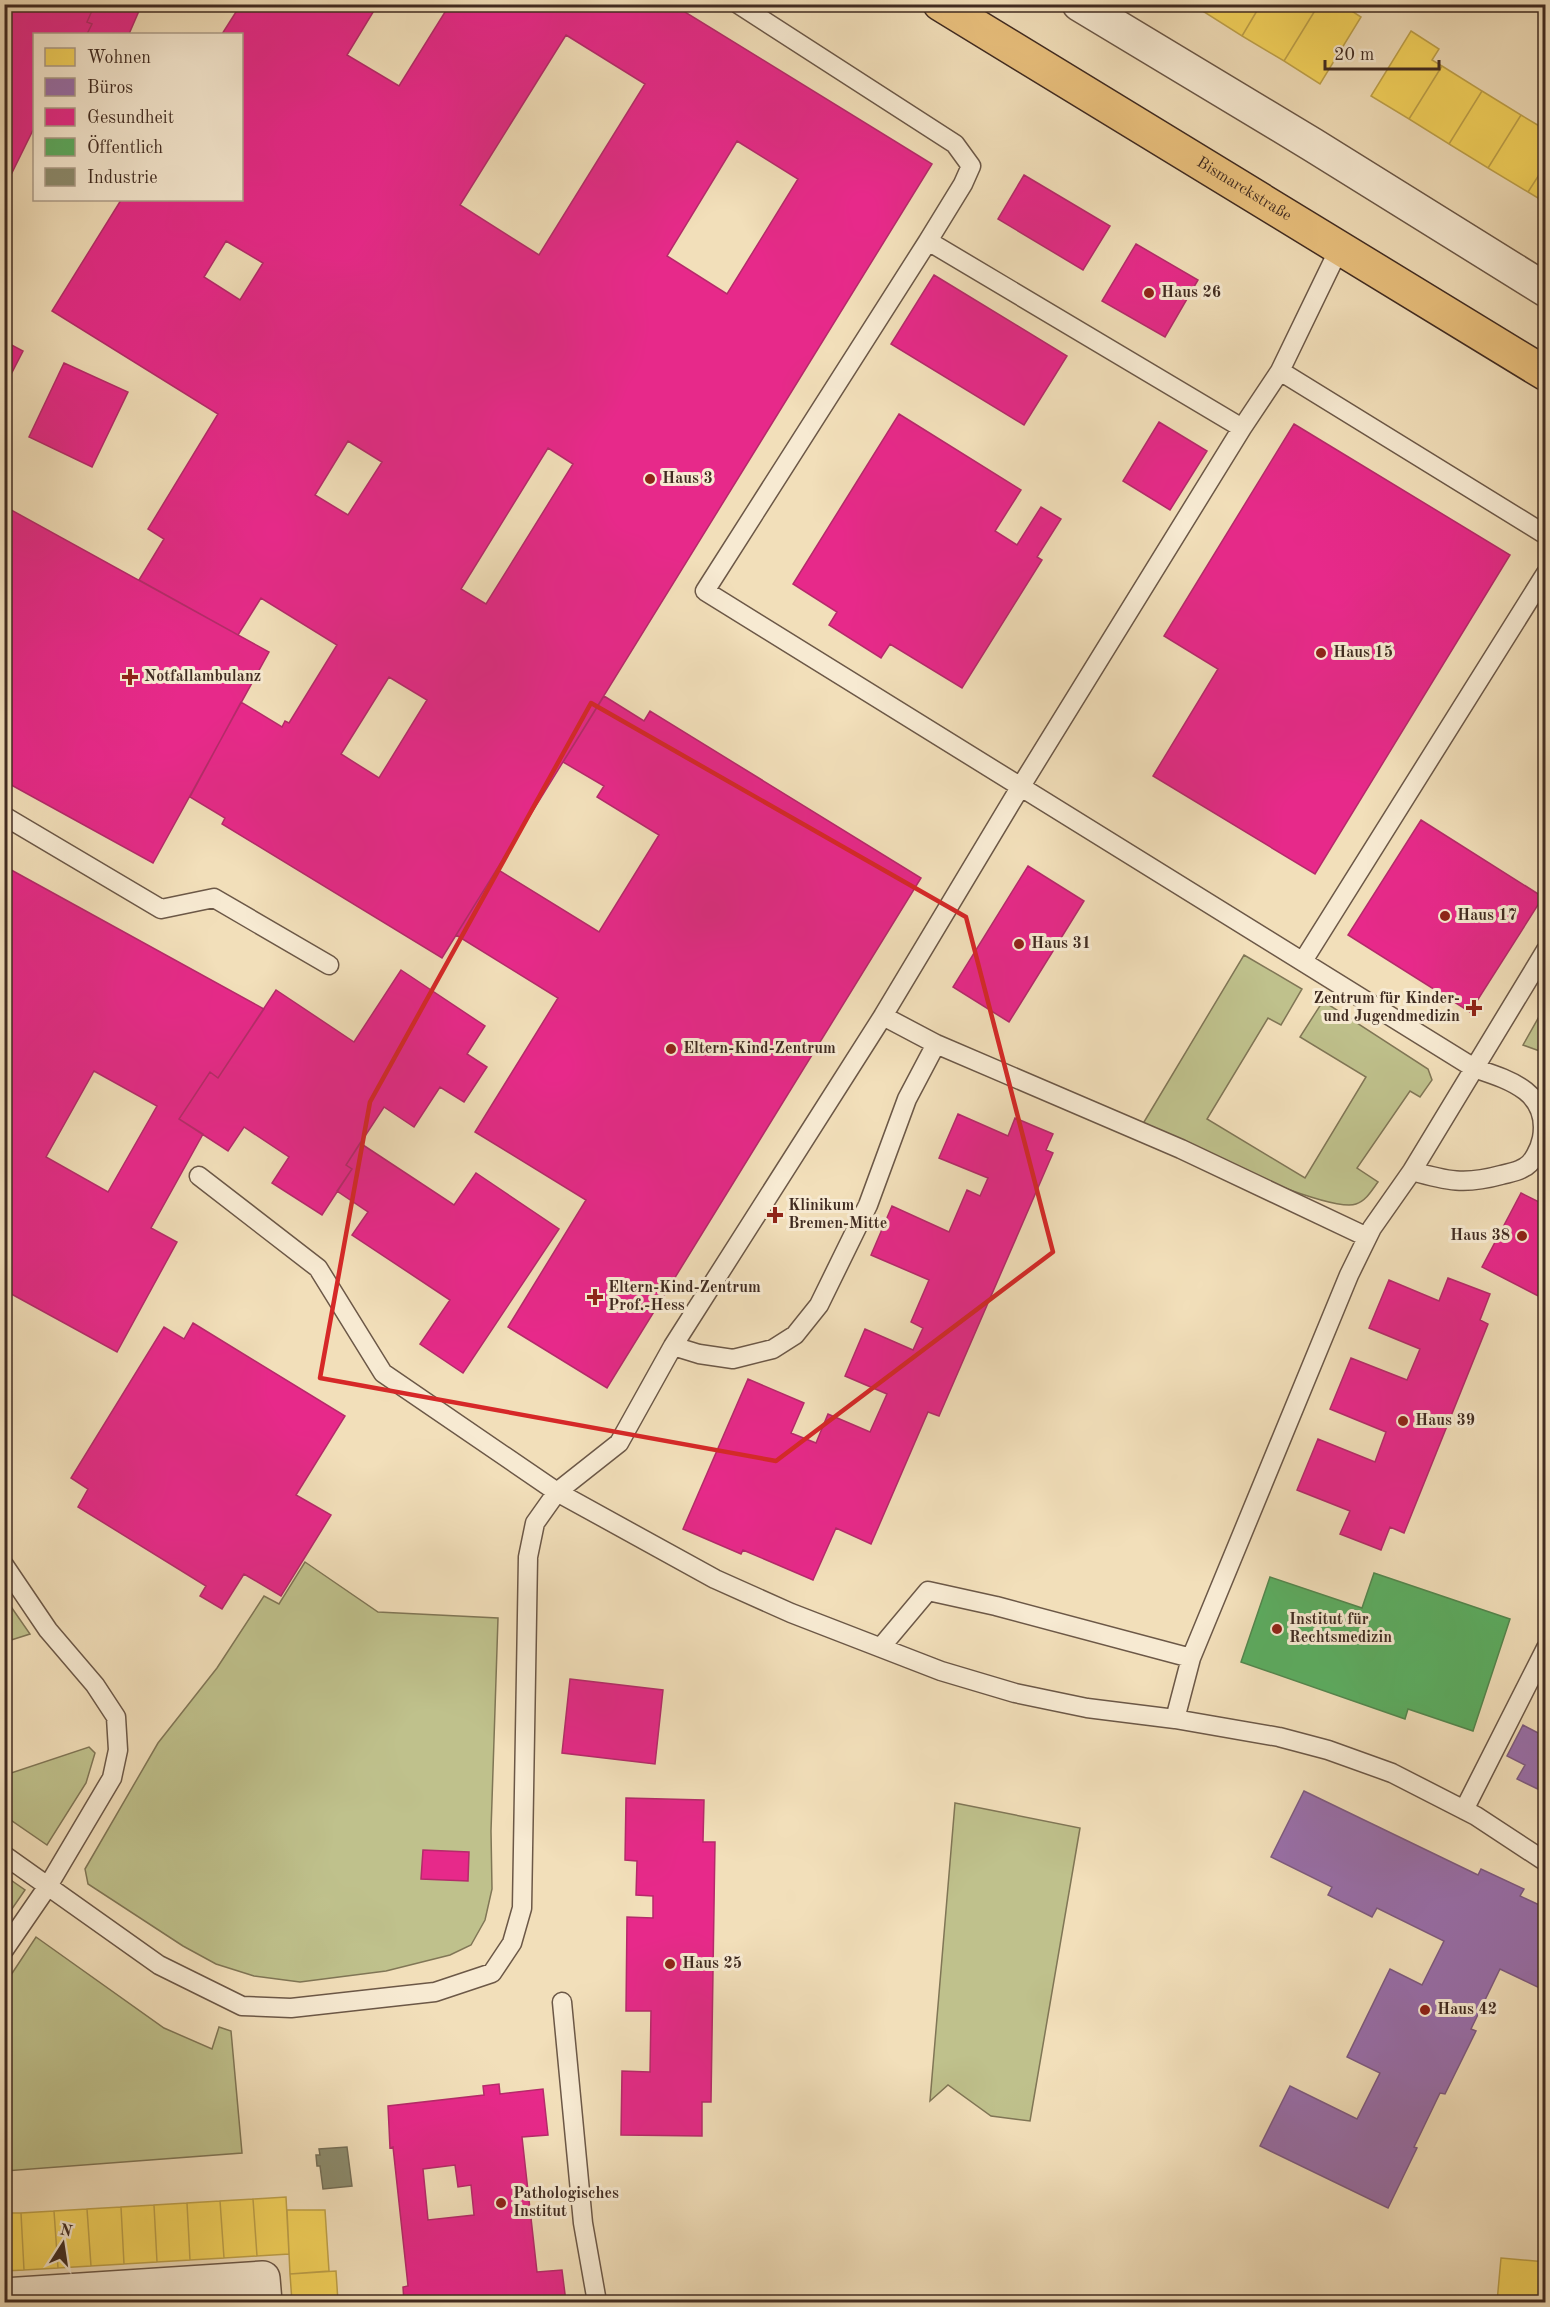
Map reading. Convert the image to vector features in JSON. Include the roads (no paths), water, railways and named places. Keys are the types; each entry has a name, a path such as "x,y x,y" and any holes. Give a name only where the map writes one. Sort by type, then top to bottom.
{"main road":[{"name":"Bismarckstraße","path":"940,4 1545,374"}],"street":[{"path":"1079,4 1545,290"},
{"path":"4,2295 263,2278 265,2302"}],"lane":[{"path":"738,4 956,144 970,166 963,184 928,241 705,591 1474,1068 1527,1090 1542,1112 1543,1129 1540,1148 1525,1168 1478,1182 1446,1181 1412,1172"},
{"path":"928,241 1242,428"},
{"path":"4,1855 159,1965 242,2006 291,2008 435,1992 492,1973 512,1943 522,1908 528,1557 536,1523 557,1492 619,1443 673,1346 883,1016 1021,786 1242,428 1280,371 1339,249"},
{"path":"1280,371 1545,535"},
{"path":"1303,961 1545,573"},
{"path":"4,816 161,909 214,898 329,965"},
{"path":"1175,1719 1191,1658 1349,1275 1367,1237 1412,1172 1545,950"},
{"path":"883,1016 936,1044 1181,1149 1367,1237"},
{"path":"673,1346 699,1354 733,1359 773,1349 795,1335 819,1305 863,1215 907,1099 936,1044"},
{"path":"199,1176 318,1268 383,1373 557,1492 716,1579 791,1613 940,1671 1015,1693 1087,1708 1175,1719 1279,1737 1328,1750 1392,1773 1464,1810 1545,1862"},
{"path":"4,1565 48,1630 95,1684 116,1718 118,1750 112,1778 48,1886 4,1950"},
{"path":"880,1647 928,1591 996,1606 1191,1658"},
{"path":"1464,1810 1545,1648"},
{"path":"562,2002 583,2223 597,2302"}],"place":[{"name":"Haus 26","path":"1149,293"},
{"name":"Haus 3","path":"650,479"},
{"name":"Haus 15","path":"1321,653"},
{"name":"Notfallambulanz","path":"130,677"},
{"name":"Haus 17","path":"1445,916"},
{"name":"Haus 31","path":"1019,944"},
{"name":"Zentrum für Kinder- und Jugendmedizin","path":"1474,1008"},
{"name":"Eltern-Kind-Zentrum","path":"671,1049"},
{"name":"Klinikum Bremen-Mitte","path":"775,1215"},
{"name":"Haus 38","path":"1522,1236"},
{"name":"Eltern-Kind-Zentrum Prof.-Hess","path":"595,1297"},
{"name":"Haus 39","path":"1403,1421"},
{"name":"Institut für Rechtsmedizin","path":"1277,1629"},
{"name":"Haus 25","path":"670,1964"},
{"name":"Haus 42","path":"1425,2010"},
{"name":"Pathologisches Institut","path":"501,2203"}]}
